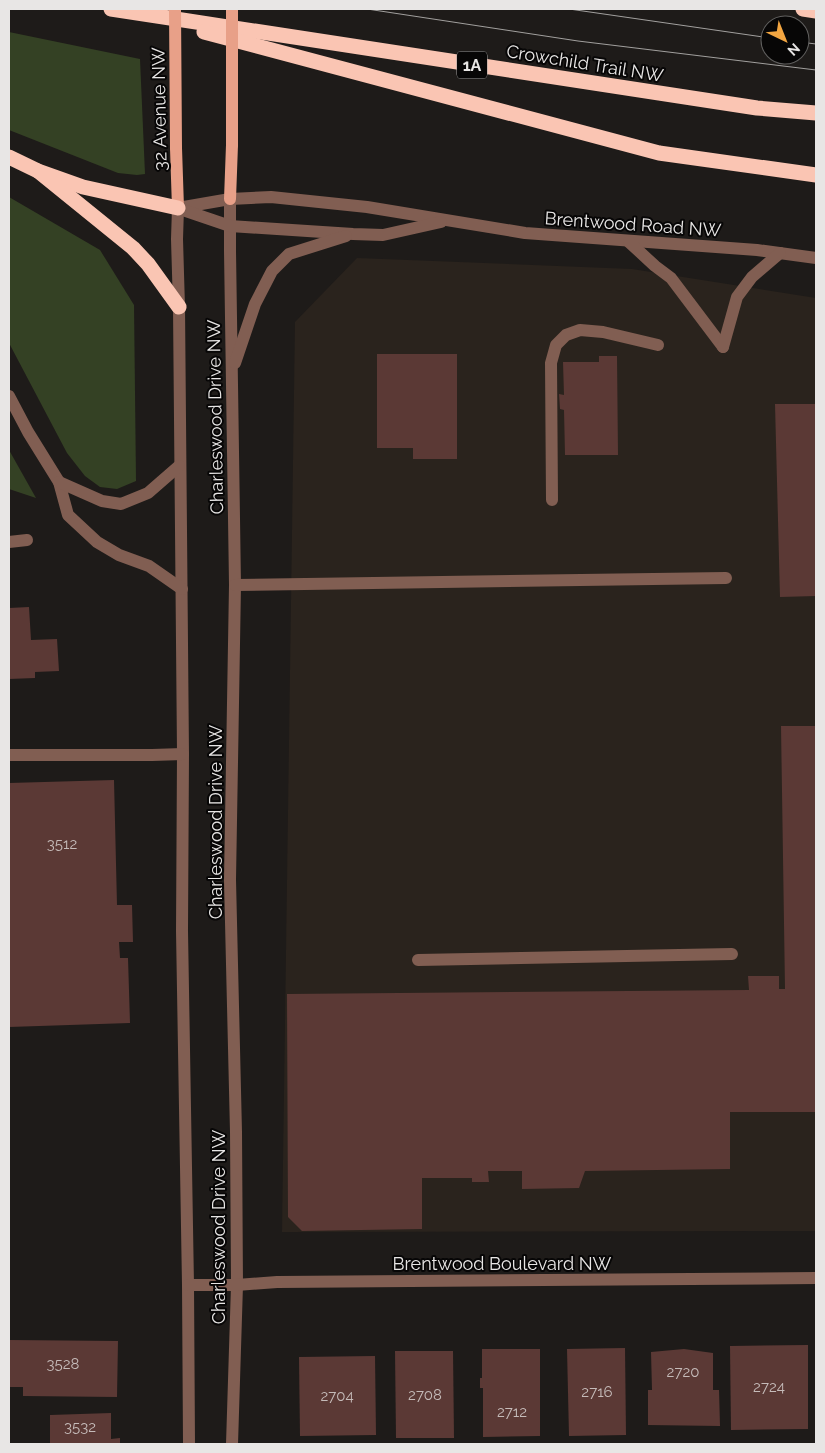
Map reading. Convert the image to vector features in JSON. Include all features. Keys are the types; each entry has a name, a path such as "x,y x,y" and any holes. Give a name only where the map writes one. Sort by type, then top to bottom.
{"highway":[{"name":"Crowchild Trail NW","path":"111,9 757,108 816,113"},
{"path":"803,9 816,11"},
{"path":"128,12 659,153 816,175"},
{"path":"9,158 38,171 83,187 178,208"},
{"path":"38,171 133,248 148,264 179,307"}],"main road":[{"name":"32 Avenue NW","path":"175,9 178,208"},
{"path":"230,199 232,9"}],"street":[{"name":"Brentwood Road NW","path":"178,208 230,199 271,197 367,207 525,233 757,250 816,258"},
{"name":"Charleswood Drive NW","path":"230,199 235,585 230,880 236,1132 237,1285 232,1444"},
{"name":"Brentwood Road NW","path":"178,208 230,226 353,234 384,235 447,220"},
{"name":"Charleswood Drive NW","path":"178,208 183,754 182,931 189,1444"},
{"path":"232,372 255,304 272,271 289,254 353,234"},
{"path":"629,242 671,278 723,347 737,297 752,277 780,253"},
{"path":"552,500 551,363 556,345 566,335 580,330 603,332 658,345"},
{"path":"9,396 28,432 59,482 68,515 97,542 120,555 149,566 182,589"},
{"path":"59,482 102,501 122,504 148,493 179,466"},
{"path":"9,542 27,540"},
{"path":"235,585 726,578"},
{"path":"9,755 183,754"},
{"path":"418,960 732,954"},
{"name":"Brentwood Boulevard NW","path":"188,1285 237,1285 277,1282 816,1278"}],"shaded area":[{"path":"357,258 632,269 816,298 816,1231 282,1232 295,322"}],"green space":[{"path":"9,32 140,59 145,174 118,173 9,130"},
{"path":"9,197 100,250 134,305 136,481 117,489 100,487 85,476 67,453 9,343"},
{"path":"9,450 36,498 9,489"}],"building":[{"path":"377,354 457,354 457,459 413,459 413,448 377,448"},
{"path":"599,356 617,356 618,455 565,455 564,410 560,409 559,394 564,395 563,362 599,362"},
{"path":"775,404 816,404 816,596 780,597"},
{"path":"29,607 31,640 57,639 59,671 35,672 35,678 9,679 9,608"},
{"path":"781,726 816,726 816,1112 730,1112 730,1169 585,1171 579,1188 522,1189 522,1171 488,1171 489,1182 472,1182 472,1178 422,1178 422,1229 302,1231 288,1217 287,994 749,990 748,976 779,976 779,989 785,989"},
{"path":"114,780 117,905 132,905 133,942 119,942 120,958 128,958 130,1023 9,1027 9,783"},
{"path":"9,1340 118,1341 117,1397 23,1396 23,1387 9,1387"},
{"path":"808,1345 808,1429 731,1430 730,1346"},
{"path":"625,1348 626,1435 569,1436 567,1349"},
{"path":"482,1349 540,1349 540,1436 483,1437 483,1388 480,1388"},
{"path":"684,1349 713,1353 713,1390 719,1390 720,1426 648,1425 648,1390 652,1390 651,1352"},
{"path":"395,1351 453,1351 454,1438 396,1438"},
{"path":"375,1356 376,1435 300,1436 299,1357"},
{"path":"111,1413 111,1439 120,1438 120,1444 50,1444 50,1415"}],"tram line":[{"path":"367,9 578,41 816,70"},
{"path":"569,9 760,37"},
{"path":"810,43 816,44"}]}
